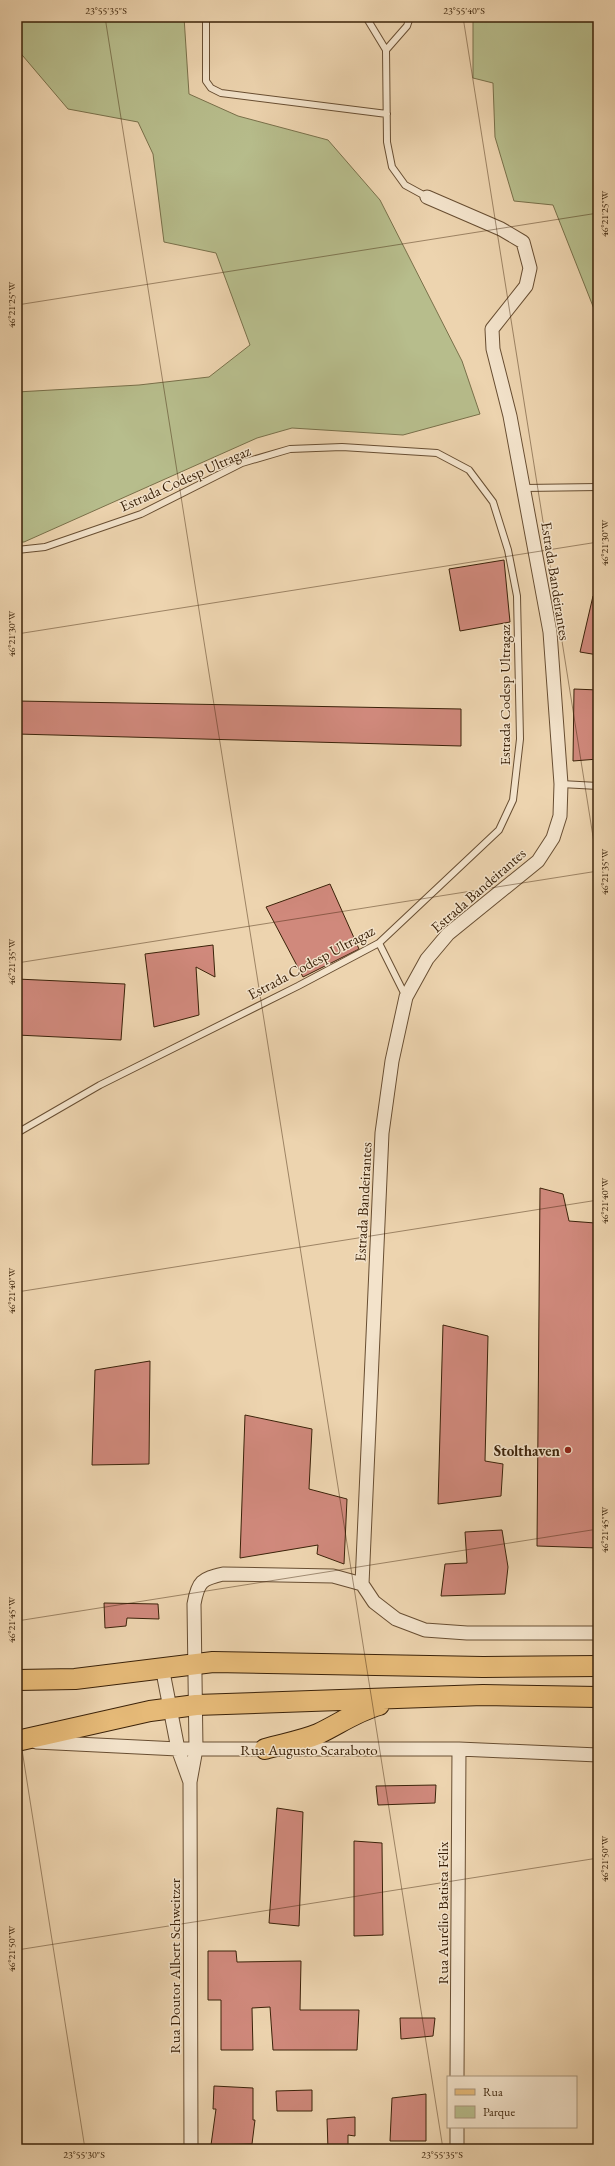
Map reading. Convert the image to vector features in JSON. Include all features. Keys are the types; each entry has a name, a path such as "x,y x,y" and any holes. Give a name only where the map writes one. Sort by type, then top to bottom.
{"main road":[{"path":"17,1680 75,1679 194,1663 483,1667 598,1666"},
{"name":"Rua Augusto Scaraboto","path":"19,1741 96,1722 169,1708 196,1705 483,1695 598,1697"},
{"path":"265,1749 317,1734 344,1721 358,1712 403,1698"}],"street":[{"name":"Estrada Bandeirantes","path":"362,1584 382,1133 392,1061 406,997 427,959 448,934 538,861 553,838 560,816 561,784 550,632 524,488 506,399 493,349 492,329 526,286 530,268 523,242 501,229 427,197"},
{"name":"Rua Doutor Albert Schweitzer","path":"191,2149 190,1782 196,1749 194,1604 199,1584 207,1578 224,1574 333,1576 362,1584"},
{"path":"362,1584 374,1602 396,1619 425,1630 467,1633 598,1633"},
{"name":"Rua Doutor Albert Schweitzer","path":"162,1667 178,1749 190,1782"},
{"name":"Rua Augusto Scaraboto","path":"19,1741 178,1749 459,1749 598,1754"},
{"name":"Rua Aurélio Batista Félix","path":"457,2076 459,1749"},
{"path":"457,2128 457,2149"}],"lane":[{"path":"206,17 206,81 211,88 221,93 387,114"},
{"path":"366,17 386,50 387,142 392,167 405,185 427,197"},
{"path":"386,50 407,26 410,17"},
{"name":"Estrada Codesp Ultragaz","path":"17,550 45,547 134,516 242,463 290,449 350,447 437,453 469,470 493,502 508,550 516,596 520,739 513,800 499,830 379,943 298,986 100,1085 17,1133"},
{"path":"524,488 598,487"},
{"path":"561,784 598,786"},
{"path":"379,943 406,997"}],"green space":[{"path":"17,17 184,17 189,94 238,116 328,140 380,200 462,361 480,414 403,435 292,428 257,438 24,542 17,542 17,392 139,385 209,377 250,345 216,253 164,242 153,154 138,122 68,109 17,49"},
{"path":"473,17 598,17 598,319 553,205 514,201 495,137 493,83 473,78"}],"building":[{"path":"504,560 510,622 460,631 449,569"},
{"path":"593,596 598,597 598,655 580,652"},
{"path":"574,689 598,690 598,759 573,761"},
{"path":"17,701 461,709 461,746 17,734"},
{"path":"330,884 359,949 303,977 266,907"},
{"path":"213,945 215,977 196,967 199,1015 154,1027 145,954"},
{"path":"17,979 125,984 121,1040 17,1035"},
{"name":"Stolthaven","path":"540,1188 563,1194 569,1221 595,1223 596,1353 598,1353 598,1548 537,1546"},
{"path":"443,1325 488,1336 485,1461 503,1464 501,1496 438,1504"},
{"path":"150,1361 149,1464 92,1465 95,1370"},
{"path":"245,1415 312,1429 309,1489 347,1499 344,1564 317,1554 318,1545 240,1558"},
{"path":"502,1530 508,1567 505,1594 441,1596 445,1564 467,1563 465,1532"},
{"path":"104,1603 158,1604 159,1619 127,1618 126,1626 105,1628"},
{"path":"436,1785 435,1803 378,1805 376,1786"},
{"path":"277,1808 303,1812 299,1926 269,1923"},
{"path":"354,1841 382,1843 383,1935 354,1936"},
{"path":"208,1951 236,1951 237,1962 301,1961 300,2010 359,2010 357,2050 273,2050 270,2007 252,2008 253,2050 221,2050 221,2000 208,2000"},
{"path":"400,2018 435,2018 433,2036 401,2039"},
{"path":"214,2086 253,2088 253,2120 255,2120 252,2144 211,2145 216,2109 213,2109"},
{"path":"312,2090 312,2111 277,2111 276,2091"},
{"path":"426,2094 426,2141 390,2141 392,2098"},
{"path":"355,2117 355,2136 348,2135 348,2149 328,2149 327,2119"}],"place":[{"name":"Stolthaven","path":"568,1450"}]}
